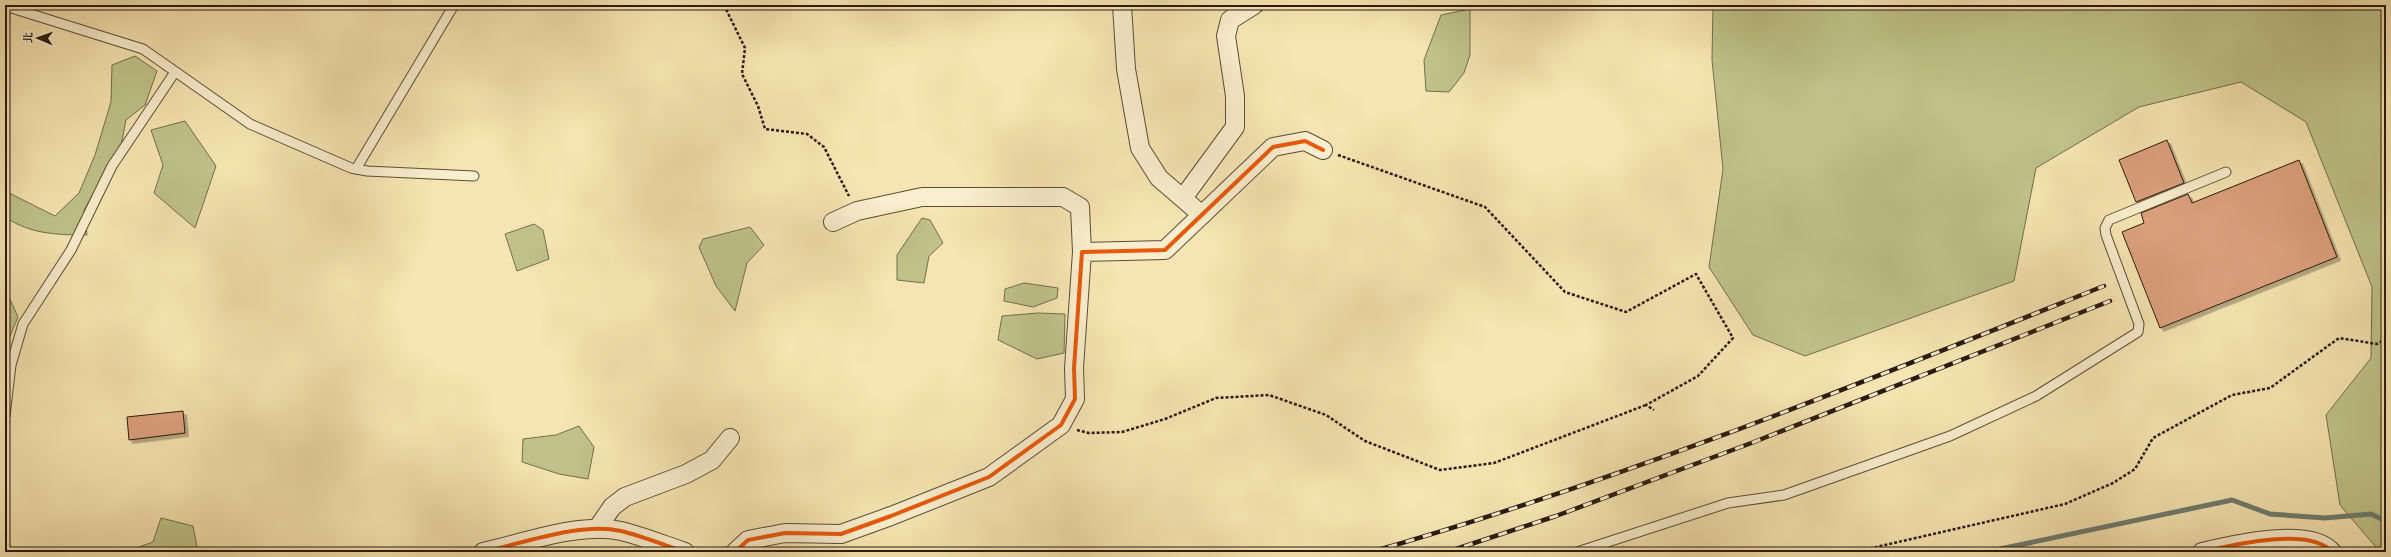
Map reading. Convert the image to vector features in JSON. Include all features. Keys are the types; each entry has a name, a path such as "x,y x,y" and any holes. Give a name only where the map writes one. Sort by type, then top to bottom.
{"street":[{"path":"1122,5 1126,69 1140,148 1159,178 1202,215"},
{"path":"1183,198 1235,127 1235,96 1226,36 1230,20 1254,5"},
{"path":"1082,252 1165,250 1273,147 1305,141 1323,150"},
{"path":"735,552 748,540 784,533 841,534 989,477 1061,425 1075,399 1074,368 1082,252 1080,207 1063,197 922,197 857,211 833,222"},
{"path":"597,529 612,507 625,497 686,474 712,460 730,438"},
{"path":"483,552 574,531 597,529 620,531 685,552"},
{"path":"2202,552 2237,544 2295,539 2317,542 2332,552"}],"lane":[{"path":"356,169 454,5"},
{"path":"5,6 136,46 250,124 356,169 474,176"},
{"path":"5,416 11,365 23,324 71,250 112,166 175,72"},
{"path":"1577,552 1728,503 1784,494 1950,436 2036,396 2138,332 2139,324 2106,234 2105,228 2110,220 2226,172"},
{"path":"5,546 6,552"}],"path":[{"path":"724,5 745,48 742,74 758,106 765,129 806,134 824,147 857,211"},
{"path":"1061,425 1089,433 1122,432 1165,419 1216,398 1269,395 1326,415 1365,441 1440,470 1494,463 1646,405 1698,376 1733,338 1696,274 1626,312 1565,292 1485,207 1323,150"},
{"path":"1840,552 1863,550 2065,504 2113,483 2136,469 2153,438 2232,395 2270,388 2339,338 2378,344 2386,339"},
{"path":"1646,405 1654,410"}],"green space":[{"path":"1713,5 2386,5 2386,552 2380,552 2340,505 2326,415 2371,358 2372,287 2306,122 2241,82 2139,107 2036,168 2014,281 1805,356 1753,335 1709,267 1723,169 1712,60"},
{"path":"1470,9 1470,55 1464,73 1449,92 1426,91 1424,60 1441,15"},
{"path":"135,56 157,71 145,105 126,120 121,146 84,210 87,235 54,234 34,230 14,223 5,217 5,191 55,216 79,193 95,155 111,102 112,65"},
{"path":"185,121 216,166 195,228 154,193 163,165 151,130"},
{"path":"922,218 930,220 943,243 929,256 924,283 897,280 897,255"},
{"path":"534,224 543,230 549,259 517,271 505,234"},
{"path":"750,227 764,245 747,263 735,311 716,286 699,247 703,239"},
{"path":"1024,283 1058,288 1057,298 1033,307 1004,301 1005,289"},
{"path":"5,288 18,317 5,348"},
{"path":"1038,313 1065,314 1064,353 1037,359 998,340 1002,316"},
{"path":"579,426 594,447 588,479 559,474 522,462 523,439 556,435"},
{"path":"161,518 193,526 198,552 129,552 130,550 153,542"}],"building":[{"path":"2167,140 2184,183 2136,202 2119,160"},
{"path":"2299,160 2337,257 2160,328 2122,232 2144,223 2141,213 2188,194 2192,203"},
{"path":"183,411 185,433 129,440 127,417"}],"waterway":[{"path":"1986,552 2232,500 2270,514 2325,518 2371,514 2386,521"}],"railway":[{"path":"1371,552 1465,524 1650,462 1832,394 2104,286"},
{"path":"1447,552 1556,516 1754,442 2110,301"}],"cycle path":[{"path":"735,552 748,540 785,533 841,534 989,477 1061,425 1075,399 1074,368 1082,252 1165,250 1273,147 1305,141 1323,150"},
{"path":"483,552 570,531 588,529 621,531 685,552"},
{"path":"2202,552 2251,542 2289,539 2307,540 2321,544 2332,552"}]}
